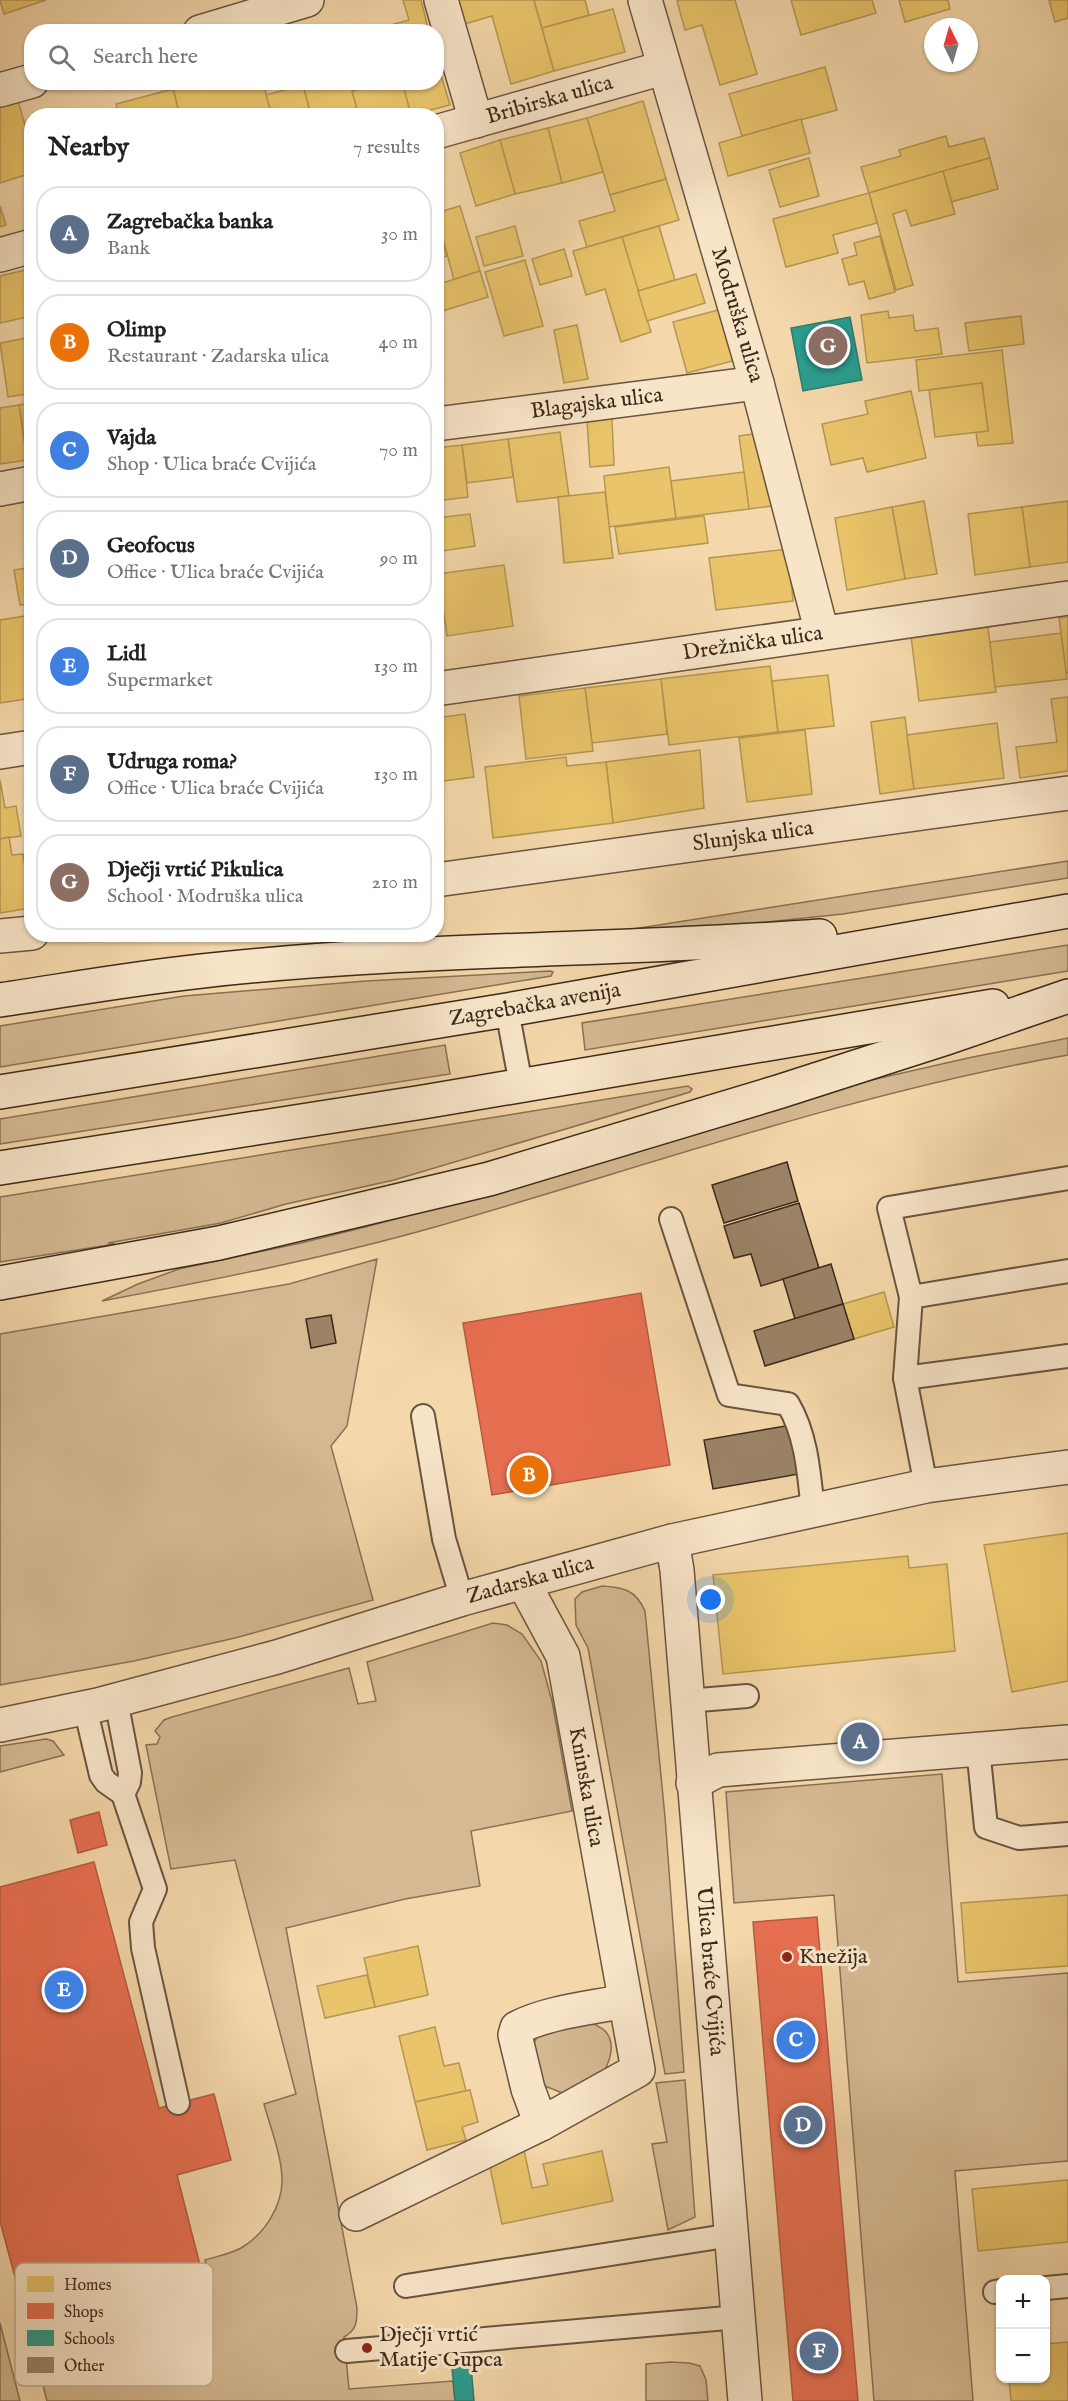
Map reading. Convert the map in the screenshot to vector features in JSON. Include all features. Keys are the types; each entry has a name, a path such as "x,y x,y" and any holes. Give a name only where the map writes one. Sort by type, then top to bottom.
{"street":[{"path":"227,24 308,0"},
{"path":"441,0 476,121"},
{"name":"Modruška ulica","path":"645,0 663,68 757,383 822,633"},
{"name":"Bribirska ulica","path":"444,130 663,68"},
{"path":"0,90 24,83"},
{"path":"0,255 24,248"},
{"name":"Blagajska ulica","path":"444,423 757,383"},
{"path":"0,489 24,484"},
{"name":"Drežnička ulica","path":"444,687 1068,598"},
{"path":"0,752 24,748"},
{"name":"Slunjska ulica","path":"444,879 1068,793"},
{"path":"0,1000 202,970 336,960 721,943 885,931 1067,911"},
{"name":"Zagrebačka avenija","path":"0,1092 507,1010 1067,911"},
{"path":"0,936 24,934"},
{"path":"0,1168 521,1085 1068,994"},
{"path":"0,1283 219,1243 489,1179 778,1092 946,1038 1068,994"},
{"name":"Zadarska ulica","path":"0,1725 116,1700 277,1657 462,1599 672,1541 926,1486 1068,1467"},
{"name":"Ulica braće Cvijića","path":"672,1541 677,1570 745,2401"},
{"name":"Kninska ulica","path":"356,2214 541,2124 638,2070 563,1656 523,1582"},
{"path":"693,1783 718,1770 1068,1742"},
{"path":"541,2124 528,2089 515,2035 517,2028 526,2023 625,2001"}],"lane":[{"path":"507,1010 521,1085"},
{"path":"926,1486 905,1378 911,1297 889,1208 1068,1178"},
{"path":"671,1219 729,1395 788,1404 798,1421 809,1472 813,1511"},
{"path":"911,1297 1068,1271"},
{"path":"905,1378 1068,1356"},
{"path":"423,1416 444,1539 462,1599"},
{"path":"687,1701 747,1696"},
{"path":"116,1700 130,1773 129,1782 123,1794"},
{"path":"84,1707 101,1775 106,1782 123,1794 155,1889 141,1922 143,1948 178,2103"},
{"path":"978,1748 986,1827 1019,1838 1068,1834"},
{"path":"406,2286 732,2235"},
{"path":"1050,2288 1068,2286"},
{"path":"347,2351 739,2317"}],"shaded area":[{"path":"1068,861 1068,878 843,914 727,926 633,929"},
{"path":"1068,945 1068,971 585,1050 582,1023"},
{"path":"553,972 551,976 0,1067 0,1026 184,996 366,981"},
{"path":"1068,1038 1068,1055 908,1089 828,1110 514,1204 352,1249 102,1301 138,1284 179,1269 301,1243 538,1180 854,1084"},
{"path":"445,1045 450,1074 0,1144 0,1119"},
{"path":"688,1086 692,1089 690,1092 394,1180 286,1204 221,1223 108,1243 115,1244 0,1262 0,1197"},
{"path":"377,1259 347,1426 331,1446 373,1600 235,1638 134,1661 0,1685 0,1334 289,1284"},
{"path":"602,1586 628,1591 637,1598 645,1611 665,1817 684,2072 665,2074 588,1648 576,1625 575,1599 582,1592"},
{"path":"493,1623 507,1625 522,1634 541,1661 552,1701 572,1811 471,1831 480,1886 405,1899 286,1928 357,2308 355,2325 352,2331 344,2337 349,2389 453,2381 455,2401 47,2401 43,2386 213,2386 213,2263 206,2263 205,2260 233,2252 258,2235 271,2218 282,2188 277,2150 264,2104 296,2094 235,1860 171,1869 146,1745 157,1744 160,1737 155,1731 164,1720 349,1668 358,1704 376,1701 367,1662"},
{"path":"46,1739 53,1741 64,1755 0,1772 0,1746"},
{"path":"942,1774 958,1982 1068,1973 1068,2161 955,2171 973,2401 874,2401 834,1895 734,1903 726,1792"},
{"path":"590,2022 604,2030 611,2045 609,2059 603,2073 593,2083 567,2095 545,2086 535,2075 532,2047 536,2039 549,2029"},
{"path":"685,2080 695,2217 668,2230 652,2144 667,2142 656,2083"},
{"path":"0,2323 20,2401 0,2401"},
{"path":"671,2362 700,2366 706,2380 708,2401 646,2401 646,2364"}],"building: Homes":[{"path":"0,0 46,0 4,14"},
{"path":"403,0 421,0 427,24 394,24 409,20"},
{"path":"454,0 534,0 554,71 511,84 492,16 461,25"},
{"path":"534,0 585,0 589,15 542,28"},
{"path":"735,0 757,74 720,85 702,25 685,30 677,1"},
{"path":"791,0 872,0 876,13 801,35"},
{"path":"899,0 948,0 950,9 905,22"},
{"path":"1049,0 1068,0 1068,18 1055,22"},
{"path":"613,9 625,52 554,71 542,28"},
{"path":"825,67 837,110 742,136 729,94"},
{"path":"444,85 450,105 438,108 409,108 404,90 444,90"},
{"path":"173,90 265,90 270,108 178,108"},
{"path":"173,90 178,108 117,108 116,104"},
{"path":"284,90 304,90 309,108 270,108 266,95"},
{"path":"304,90 352,90 357,108 309,108"},
{"path":"404,90 409,108 357,108 352,91"},
{"path":"16,94 24,122 24,176 0,183 0,99"},
{"path":"643,101 666,179 610,195 587,118"},
{"path":"587,118 603,172 562,183 548,128"},
{"path":"801,119 810,153 728,176 719,143"},
{"path":"548,128 562,183 515,194 500,140"},
{"path":"946,136 949,147 984,138 990,158 869,193 861,167 901,156 899,150"},
{"path":"500,140 515,194 476,206 460,153"},
{"path":"809,158 819,196 780,207 769,170"},
{"path":"990,158 998,189 951,202 943,171"},
{"path":"943,171 955,214 911,226 906,210 893,214 913,285 896,290 869,193"},
{"path":"666,179 679,220 587,247 579,221 615,211 610,195"},
{"path":"869,193 877,223 833,235 838,253 786,267 773,219"},
{"path":"0,206 6,225 0,227"},
{"path":"460,206 480,271 454,280 444,243 444,211"},
{"path":"515,226 523,256 484,266 476,237"},
{"path":"659,226 675,280 638,291 622,237"},
{"path":"880,236 895,292 869,299 864,281 849,285 842,259 857,255 854,243"},
{"path":"622,237 651,332 621,342 605,289 586,295 573,251"},
{"path":"564,249 572,276 540,285 532,259"},
{"path":"525,260 543,326 504,336 485,272"},
{"path":"24,270 24,318 0,323 0,276"},
{"path":"480,271 488,297 444,311 444,282"},
{"path":"696,274 705,303 647,321 638,291"},
{"path":"722,309 736,360 687,373 673,322"},
{"path":"888,311 889,318 913,315 915,331 938,328 942,354 867,363 861,315"},
{"path":"1021,316 1024,344 969,351 965,323"},
{"path":"577,325 588,379 564,383 554,330"},
{"path":"24,338 24,394 8,397 0,343"},
{"path":"1002,350 1013,443 978,446 976,432 988,431 982,383 919,391 916,360"},
{"path":"982,383 988,431 935,437 929,390"},
{"path":"911,391 926,458 867,472 863,458 831,465 822,424 868,414 865,401"},
{"path":"24,404 24,439 19,405"},
{"path":"19,405 24,439 24,460 0,464 0,408"},
{"path":"612,419 614,465 590,467 587,421"},
{"path":"560,432 569,496 517,502 508,439"},
{"path":"760,433 779,505 749,509 739,436"},
{"path":"508,439 513,477 467,483 462,445"},
{"path":"462,445 468,497 444,500 444,447"},
{"path":"669,467 676,518 609,527 604,476"},
{"path":"744,472 749,509 676,518 671,481"},
{"path":"605,492 613,558 564,563 558,497"},
{"path":"924,501 937,574 905,579 892,507"},
{"path":"1068,501 1068,562 1030,567 1022,507"},
{"path":"892,507 905,579 847,590 835,518"},
{"path":"1022,507 1030,567 975,575 968,514"},
{"path":"470,514 475,546 444,551 444,517"},
{"path":"704,516 708,543 619,554 615,527"},
{"path":"788,549 793,601 716,610 709,558"},
{"path":"504,565 513,626 447,636 444,615 444,573"},
{"path":"24,568 24,605 20,605 14,570"},
{"path":"24,616 24,699 0,703 0,620"},
{"path":"1068,617 1068,673 1066,673 1059,618"},
{"path":"988,627 996,692 919,701 911,636"},
{"path":"1061,633 1067,679 995,687 990,642"},
{"path":"770,666 778,732 669,745 661,679"},
{"path":"828,675 834,726 778,732 772,681"},
{"path":"661,679 667,734 592,743 585,688"},
{"path":"585,688 593,751 526,759 519,696"},
{"path":"1068,697 1068,771 1020,778 1016,747 1057,742 1051,699"},
{"path":"465,714 474,777 444,781 444,717"},
{"path":"905,717 914,789 880,794 871,722"},
{"path":"997,723 1004,778 914,789 907,735"},
{"path":"805,730 812,794 747,802 739,738"},
{"path":"700,750 704,808 613,823 606,762"},
{"path":"566,757 567,766 606,762 613,823 493,838 485,767"},
{"path":"0,780 5,808 16,806 21,836 0,839"},
{"path":"9,837 12,855 23,854 24,909 0,913 0,839"},
{"path":"884,1292 894,1327 854,1339 843,1304"},
{"path":"1068,1533 1068,1681 1012,1692 984,1545"},
{"path":"908,1556 909,1568 947,1564 955,1651 723,1674 713,1575"},
{"path":"1068,1895 1068,1966 966,1973 961,1903"},
{"path":"418,1946 428,1995 375,2007 364,1958"},
{"path":"367,1975 375,2007 325,2018 317,1986"},
{"path":"435,2027 444,2066 459,2063 466,2091 415,2102 399,2036"},
{"path":"470,2090 478,2122 462,2127 466,2140 427,2150 415,2102"},
{"path":"523,2145 532,2188 548,2185 543,2164 602,2151 613,2201 502,2224 487,2153"},
{"path":"1068,2180 1068,2242 978,2251 972,2189"},
{"path":"1068,2342 1068,2401 1011,2401 1009,2383 1050,2383 1050,2344"}],"building: Shops":[{"path":"641,1293 670,1465 492,1495 463,1323"},
{"path":"99,1812 107,1845 78,1853 70,1820"},
{"path":"94,1862 159,2108 214,2094 231,2160 177,2175 199,2263 15,2263 15,2277 0,2221 0,1887"},
{"path":"817,1917 858,2401 793,2401 753,1922"}],"building: Schools":[{"path":"850,317 862,380 803,391 791,328"},
{"path":"471,2366 474,2401 455,2401 452,2368"}],"building: Other":[{"path":"787,1162 798,1201 724,1223 712,1185"},
{"path":"799,1203 819,1268 761,1286 751,1254 734,1258 724,1226"},
{"path":"831,1264 843,1304 795,1319 783,1279"},
{"path":"843,1304 854,1339 765,1366 754,1331"},
{"path":"331,1315 336,1343 311,1348 306,1319"},
{"path":"791,1425 799,1474 713,1489 704,1440"}],"place":[{"name":"Dječji vrtić Pikulica","path":"828,346"},
{"name":"Olimp","path":"529,1475"},
{"name":"Zagrebačka banka","path":"860,1742"},
{"name":"Knežija","path":"787,1957"},
{"name":"Lidl","path":"64,1990"},
{"name":"Vajda","path":"796,2040"},
{"name":"Geofocus","path":"803,2125"},
{"name":"Dječji vrtić Matije Gupca","path":"367,2348"},
{"name":"Udruga roma?","path":"819,2351"}]}
